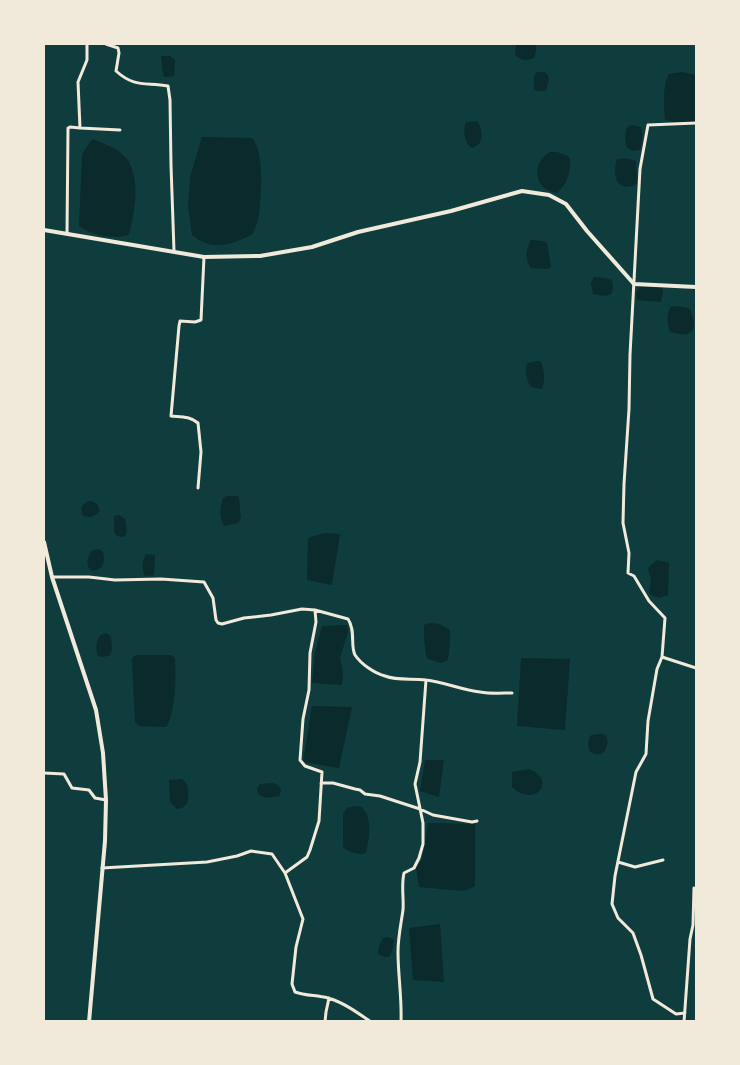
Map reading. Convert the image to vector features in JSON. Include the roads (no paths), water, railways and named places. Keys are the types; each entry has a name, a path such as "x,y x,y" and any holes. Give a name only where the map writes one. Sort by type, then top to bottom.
{"street":[{"path":"80,128 78,82 87,60 87,44"},
{"path":"106,44 118,46 116,71 128,80 168,86 174,251"},
{"path":"685,1013 676,1014 653,999 633,933 618,918 612,904 636,772 646,754 648,721 657,669 662,657 665,618 649,601 634,576 628,573 628,553 623,523 640,168 647,127 650,124 696,123"},
{"path":"67,235 69,128 120,130"},
{"path":"44,230 204,257 260,256 312,247 358,232 451,211 522,191 549,195 566,204 634,284 696,287"},
{"path":"198,488 201,452 198,423 186,417 171,417 180,321 201,320 204,257"},
{"path":"44,542 52,577 96,710 103,753 106,800 105,842 89,1022"},
{"path":"52,577 204,582 213,598 218,623 302,609 315,610 348,619 353,632 353,649 356,656 366,666 384,676 396,679 426,680 479,692 512,693"},
{"path":"285,873 308,857 319,821 322,772 305,766 300,759 303,719 309,690 310,653 316,622 315,610"},
{"path":"662,657 696,668"},
{"path":"401,1022 398,953 399,928 403,909 402,884 404,873 414,867 423,844 423,823 416,784 420,762 426,680"},
{"path":"44,773 64,774 72,788 89,790 95,798 106,800"},
{"path":"321,783 333,783 360,790 365,794 380,796 433,815 472,822 477,820"},
{"path":"102,868 207,862 251,851 272,854 285,873 303,919 296,947 292,984 295,992 305,996 329,998 370,1022"},
{"path":"618,862 635,867 663,860"},
{"path":"684,1022 690,939 695,925 694,888"},
{"path":"325,1022 329,998"}],"water":[{"path":"516,44 536,44 534,58 524,60 517,57 515,55"},
{"path":"161,56 170,56 175,60 174,76 165,77 163,75"},
{"path":"537,72 547,74 549,79 546,91 534,90 534,77"},
{"path":"682,72 696,75 696,122 665,120 664,97 667,79 669,74"},
{"path":"477,121 482,138 475,147 471,148 464,132 465,125 466,122"},
{"path":"628,126 641,127 642,142 640,150 633,151 627,148 625,137"},
{"path":"202,137 252,138 259,153 261,186 257,222 253,234 230,244 207,244 192,235 188,207 190,177"},
{"path":"93,139 120,152 133,171 135,204 129,234 117,237 103,236 79,226 82,155"},
{"path":"550,152 557,152 570,159 568,178 557,193 543,187 537,176 540,163"},
{"path":"625,158 636,161 637,184 624,187 617,181 615,171 617,159"},
{"path":"531,240 547,243 551,267 548,269 531,268 529,265 526,254"},
{"path":"594,277 612,280 611,294 606,296 593,294 591,283"},
{"path":"640,286 662,287 661,302 637,300 636,293"},
{"path":"671,306 690,309 694,321 691,332 682,334 670,332 668,312"},
{"path":"540,361 544,371 542,389 531,387 526,375 527,363"},
{"path":"227,496 239,498 241,518 238,523 224,526 221,519 221,508 223,498"},
{"path":"90,501 96,504 100,511 96,515 83,516 82,507"},
{"path":"119,515 125,519 127,531 125,536 121,537 114,532 114,516"},
{"path":"324,533 340,534 332,585 307,580 308,538"},
{"path":"99,549 103,552 103,565 92,571 87,563 88,558 92,550"},
{"path":"146,554 155,557 154,575 145,576 143,565"},
{"path":"657,560 669,563 668,595 659,598 649,594 651,580 648,568"},
{"path":"440,624 450,630 448,660 441,663 428,659 426,656 424,625"},
{"path":"347,625 348,633 340,657 343,672 342,685 312,683 315,652 322,626"},
{"path":"107,633 111,637 110,655 98,656 96,648 100,635"},
{"path":"137,655 171,655 175,658 174,704 166,727 139,726 135,722 132,659"},
{"path":"521,658 570,659 565,730 517,726"},
{"path":"312,706 352,707 339,768 303,762"},
{"path":"591,735 605,735 607,745 602,754 594,754 588,746 589,739"},
{"path":"425,760 444,760 439,797 420,791"},
{"path":"529,769 538,774 542,785 535,794 528,795 512,787 512,772"},
{"path":"182,779 188,787 188,801 182,808 177,809 170,802 169,780"},
{"path":"273,783 280,788 279,796 268,798 258,794 257,789 260,784"},
{"path":"362,807 368,817 369,835 366,853 363,854 354,853 343,847 343,814 347,808"},
{"path":"428,823 475,824 475,886 463,891 419,887 416,868 422,859"},
{"path":"440,924 444,982 413,980 409,928"},
{"path":"388,937 394,940 392,952 389,957 385,957 378,954 379,947 383,938"}]}
